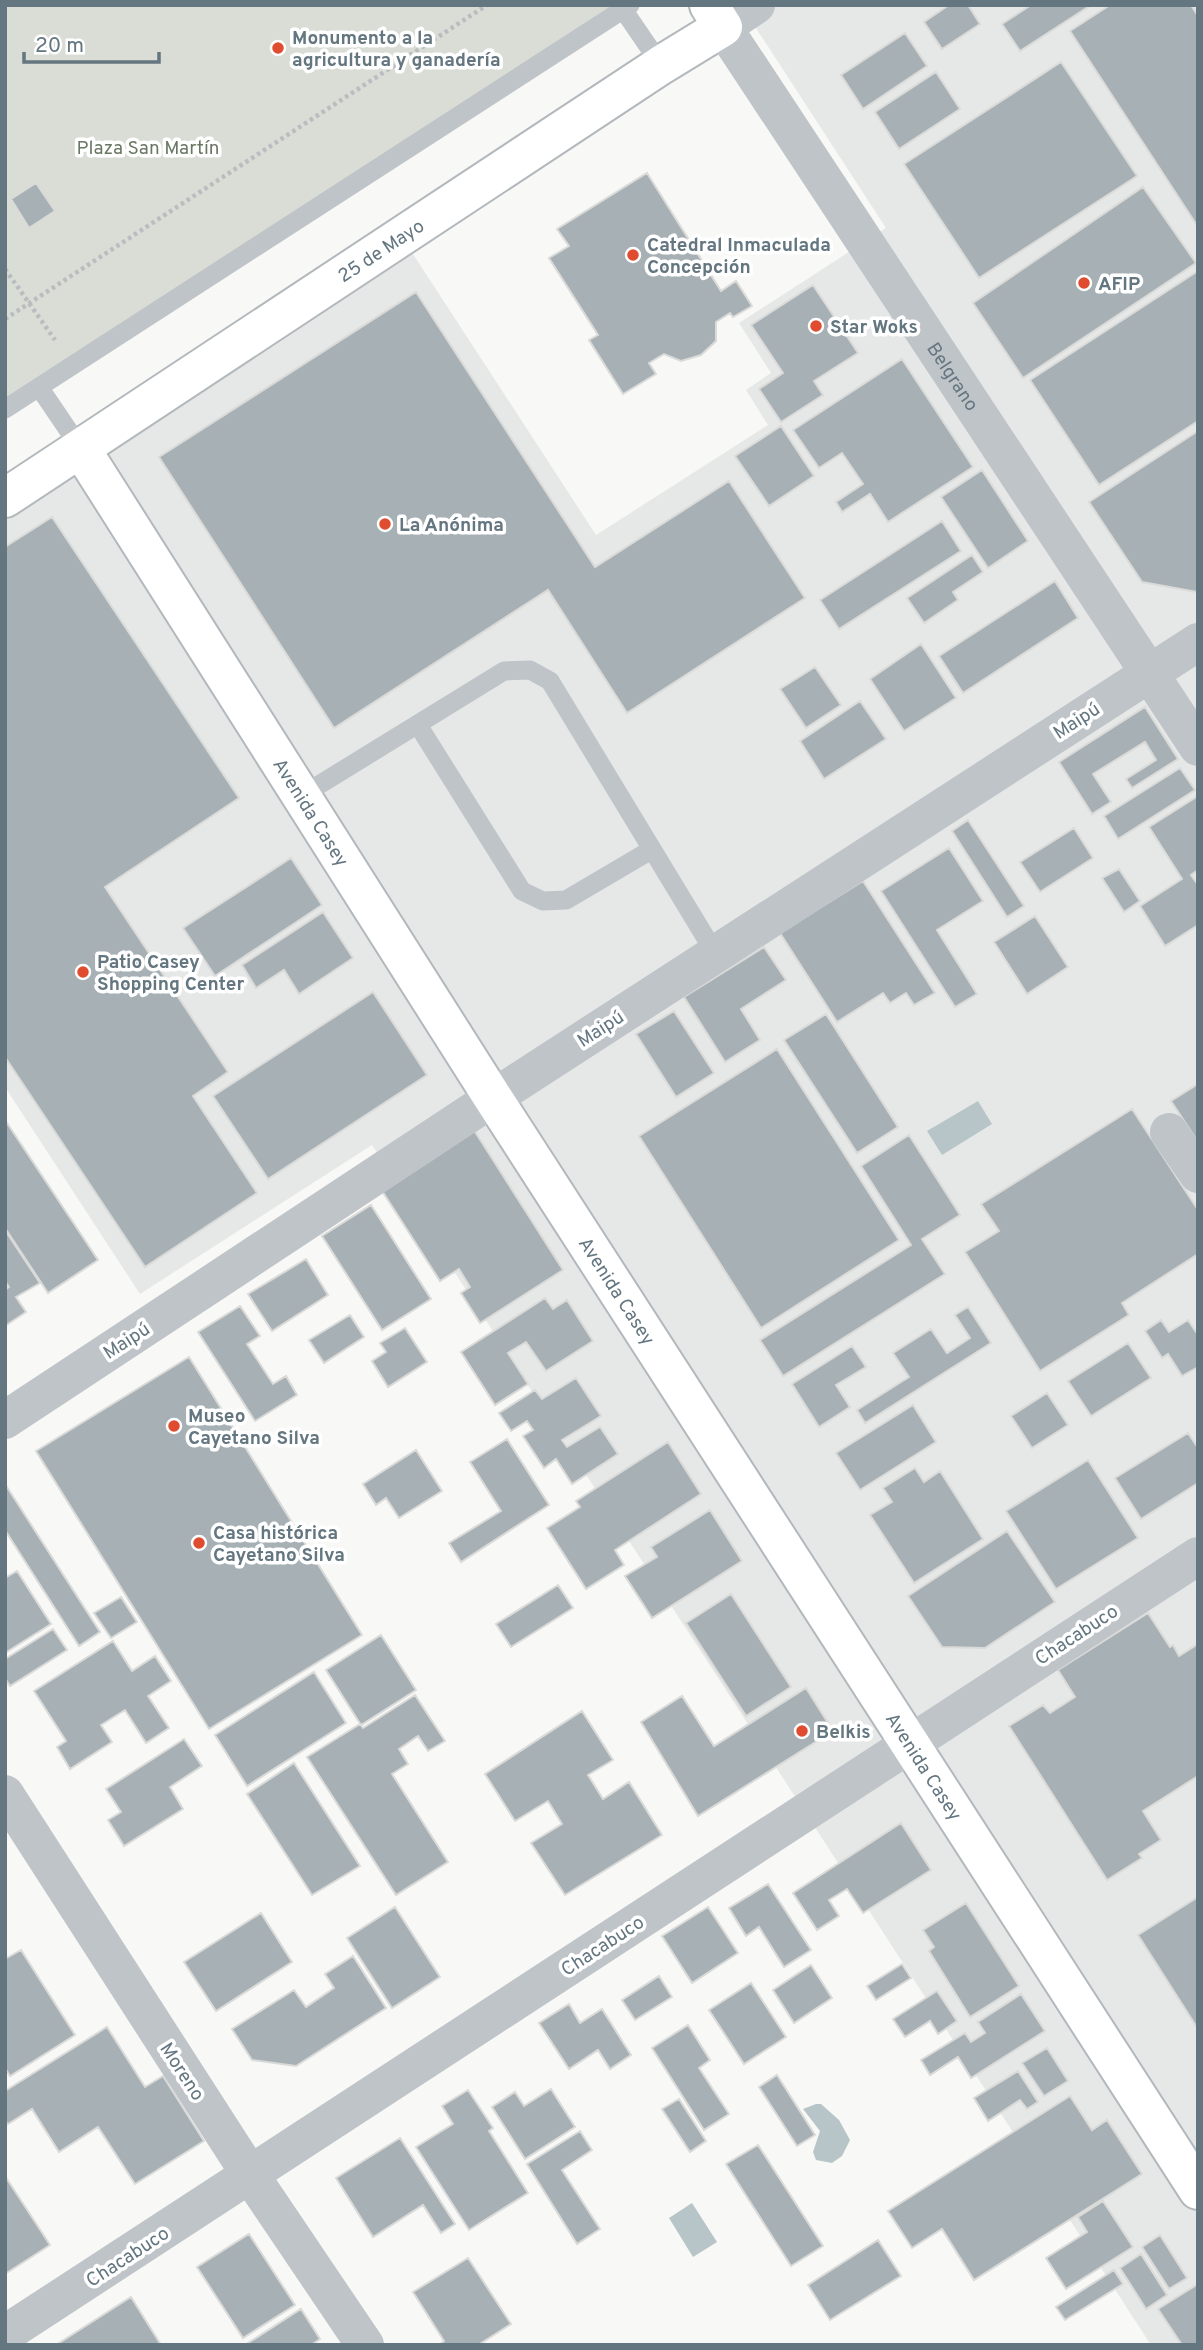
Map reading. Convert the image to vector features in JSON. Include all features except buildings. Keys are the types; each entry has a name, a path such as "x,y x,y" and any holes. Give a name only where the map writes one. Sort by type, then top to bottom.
{"main road":[{"name":"25 de Mayo","path":"5,498 660,65 716,16"},
{"name":"Avenida Casey","path":"81,449 493,1098 1198,2190"}],"street":[{"name":"25 de Mayo","path":"716,16 756,5"},
{"name":"Belgrano","path":"716,16 1198,747"},
{"name":"Maipú","path":"5,1420 715,953 1198,642"},
{"path":"1170,1132 1198,1174"},
{"name":"Chacabuco","path":"5,2334 1198,1556"},
{"name":"Moreno","path":"5,1794 251,2176 365,2345"}],"lane":[{"path":"5,409 624,7 660,65"},
{"name":"Avenida Casey","path":"39,387 81,449"},
{"path":"301,796 504,671 530,670 550,681 715,953"},
{"path":"418,725 522,891 543,901 566,900 651,850"}],"path":[{"path":"5,319 487,5"},
{"path":"5,269 72,366"}],"shaded area":[{"path":"778,5 1198,5 1198,2345 1151,2345 372,1145 140,1294 5,1087 5,516 413,254 596,535 768,425 746,390 771,373 739,323 886,228 752,22"},
{"path":"978,1101 992,1124 942,1155 927,1131"},
{"path":"821,2104 839,2120 850,2140 842,2156 832,2163 816,2160 813,2152 820,2131 803,2109"},
{"path":"692,2203 717,2242 693,2257 669,2218"}],"green space":[{"name":"Plaza San Martín","path":"5,5 620,5 5,409"}],"place":[{"name":"Monumento a la agricultura y ganadería","path":"278,48"},
{"name":"Catedral Inmaculada Concepción","path":"633,255"},
{"name":"AFIP","path":"1084,283"},
{"name":"Star Woks","path":"816,326"},
{"name":"La Anónima","path":"385,524"},
{"name":"Patio Casey Shopping Center","path":"83,972"},
{"name":"Museo Cayetano Silva","path":"174,1426"},
{"name":"Casa histórica Cayetano Silva","path":"199,1543"},
{"name":"Belkis","path":"802,1731"}]}
